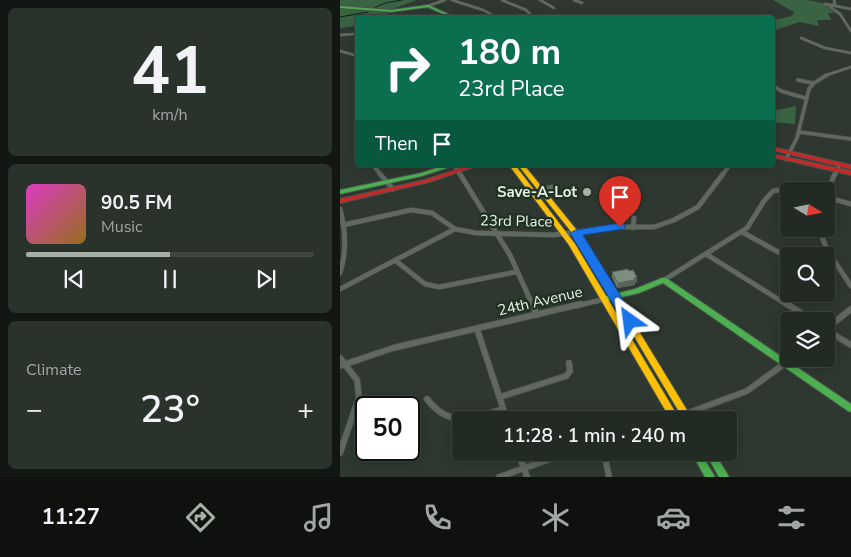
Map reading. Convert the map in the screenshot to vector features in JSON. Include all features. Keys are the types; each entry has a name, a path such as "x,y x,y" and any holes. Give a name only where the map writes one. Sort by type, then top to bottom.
{"main road":[{"path":"340,7 388,12 426,7 448,15"},
{"path":"426,7 443,15"},
{"path":"775,150 788,156"},
{"path":"775,155 788,156 839,168 851,174"},
{"path":"839,168 851,166"},
{"path":"340,192 454,167"},
{"path":"340,201 393,189 454,167"},
{"path":"514,167 566,234 669,411"},
{"path":"523,167 576,233 683,411"},
{"path":"664,280 780,356"},
{"name":"24th Avenue","path":"605,299 638,291 664,280"},
{"path":"796,367 851,409"},
{"path":"700,461 710,477"},
{"path":"714,461 724,477"}],"street":[{"path":"426,7 445,0"},
{"path":"452,0 484,10 493,15"},
{"path":"502,0 526,10 531,15"},
{"path":"540,0 554,8"},
{"path":"574,0 582,3"},
{"path":"834,0 835,3 830,7 840,14 851,31"},
{"path":"825,4 851,9"},
{"path":"340,35 355,34"},
{"path":"801,38 825,48 851,53"},
{"path":"340,51 355,55"},
{"path":"788,156 796,143 806,98 812,83 827,74 851,67"},
{"path":"798,80 812,83"},
{"path":"775,87 781,91 806,98"},
{"path":"799,132 851,139"},
{"path":"375,167 393,189"},
{"path":"454,167 510,255 516,272 537,315"},
{"name":"23rd Place","path":"343,225 415,210 434,214 455,229 470,233 566,234 615,227 633,228 662,225 698,207 728,167"},
{"path":"832,182 839,168"},
{"path":"541,190 553,187"},
{"name":"24th Avenue","path":"664,280 742,232 750,225 771,193 780,190"},
{"path":"835,200 851,204"},
{"path":"340,209 346,244 344,262 340,273"},
{"path":"633,228 634,218"},
{"path":"340,289 455,229"},
{"path":"742,232 780,253"},
{"path":"821,238 836,265 851,286"},
{"path":"340,247 346,244"},
{"path":"706,254 799,312"},
{"path":"396,261 425,284 439,287 516,272"},
{"name":"24th Avenue","path":"341,363 393,348 605,299"},
{"path":"835,321 851,308"},
{"path":"427,399 436,412 450,418 466,419 504,409 477,329"},
{"path":"835,335 851,345"},
{"path":"340,453 359,397 357,380 341,363"},
{"path":"500,397 566,376 570,371 569,363"},
{"path":"701,411 747,391 780,367"},
{"path":"521,461 527,477"},
{"path":"499,477 546,461"},
{"path":"606,461 609,477"}],"green space":[{"path":"340,0 417,0 390,10 340,5"},
{"path":"773,0 807,0 823,3 834,13 828,13 831,20 817,20 819,26 799,22 775,30 775,20 792,16 794,12"},
{"path":"340,8 387,13 390,15 355,15 355,26 340,28"},
{"path":"796,106 795,124 775,122 775,111"}],"building":[{"path":"628,269 629,271 633,270 637,277 634,278 635,280 618,283 612,272"}],"waterway":[{"path":"372,9 385,3 402,0"},
{"path":"340,17 368,12"}],"traffic: fast":[{"path":"340,7 391,11 428,6 449,15"},
{"path":"340,192 422,174 445,167"},
{"path":"605,299 637,291 664,280 851,409"},
{"path":"700,461 710,477"},
{"path":"714,461 724,477"}],"traffic: slow":[{"path":"514,167 572,244 671,411"},
{"path":"523,167 576,233 684,411"}],"traffic: jam":[{"path":"775,149 851,167"},
{"path":"775,156 851,173"},
{"path":"340,201 427,181 469,167"}],"place":[{"name":"Save-A-Lot","path":"587,192"}],"route":[{"path":"620,227 576,233 630,321"}]}
